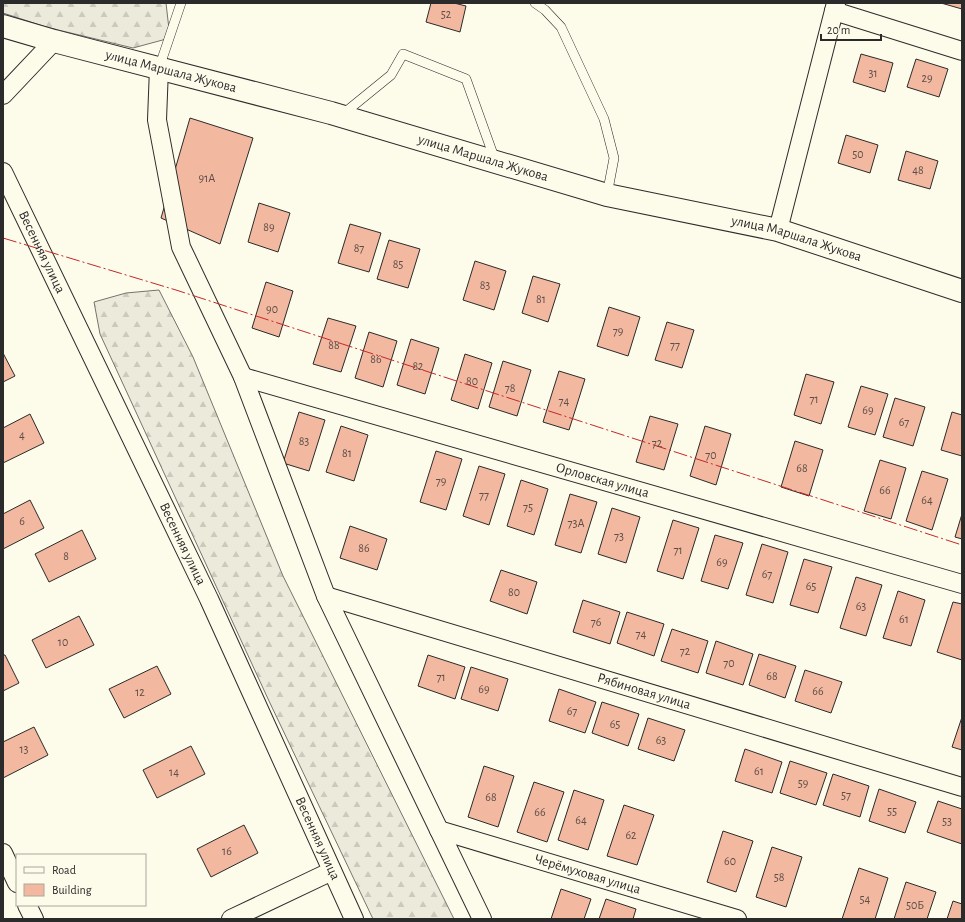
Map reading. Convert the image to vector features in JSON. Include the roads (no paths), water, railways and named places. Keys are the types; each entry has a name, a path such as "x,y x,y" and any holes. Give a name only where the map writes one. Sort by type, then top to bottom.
{"main road":[{"name":"улица Маршала Жукова","path":"3,26 54,42 331,113 607,195 778,230 962,291"}],"street":[{"path":"778,230 835,7 962,51"},
{"path":"3,94 54,42"},
{"path":"159,68 157,120 180,247 243,377 326,596 482,919"},
{"name":"Весенняя улица","path":"3,172 209,599 354,919"},
{"name":"Орловская улица","path":"243,377 962,584"},
{"name":"Рябиновая улица","path":"326,596 962,787"},
{"name":"Черёмуховая улица","path":"439,830 737,919"},
{"path":"3,853 16,881"},
{"path":"231,919 332,871"},
{"path":"28,906 34,919"}],"lane":[{"path":"159,68 181,3"},
{"path":"535,3 545,10 561,27 604,119 614,158 607,195"},
{"path":"331,113 348,110 391,75 403,54 466,79 496,162"}]}
